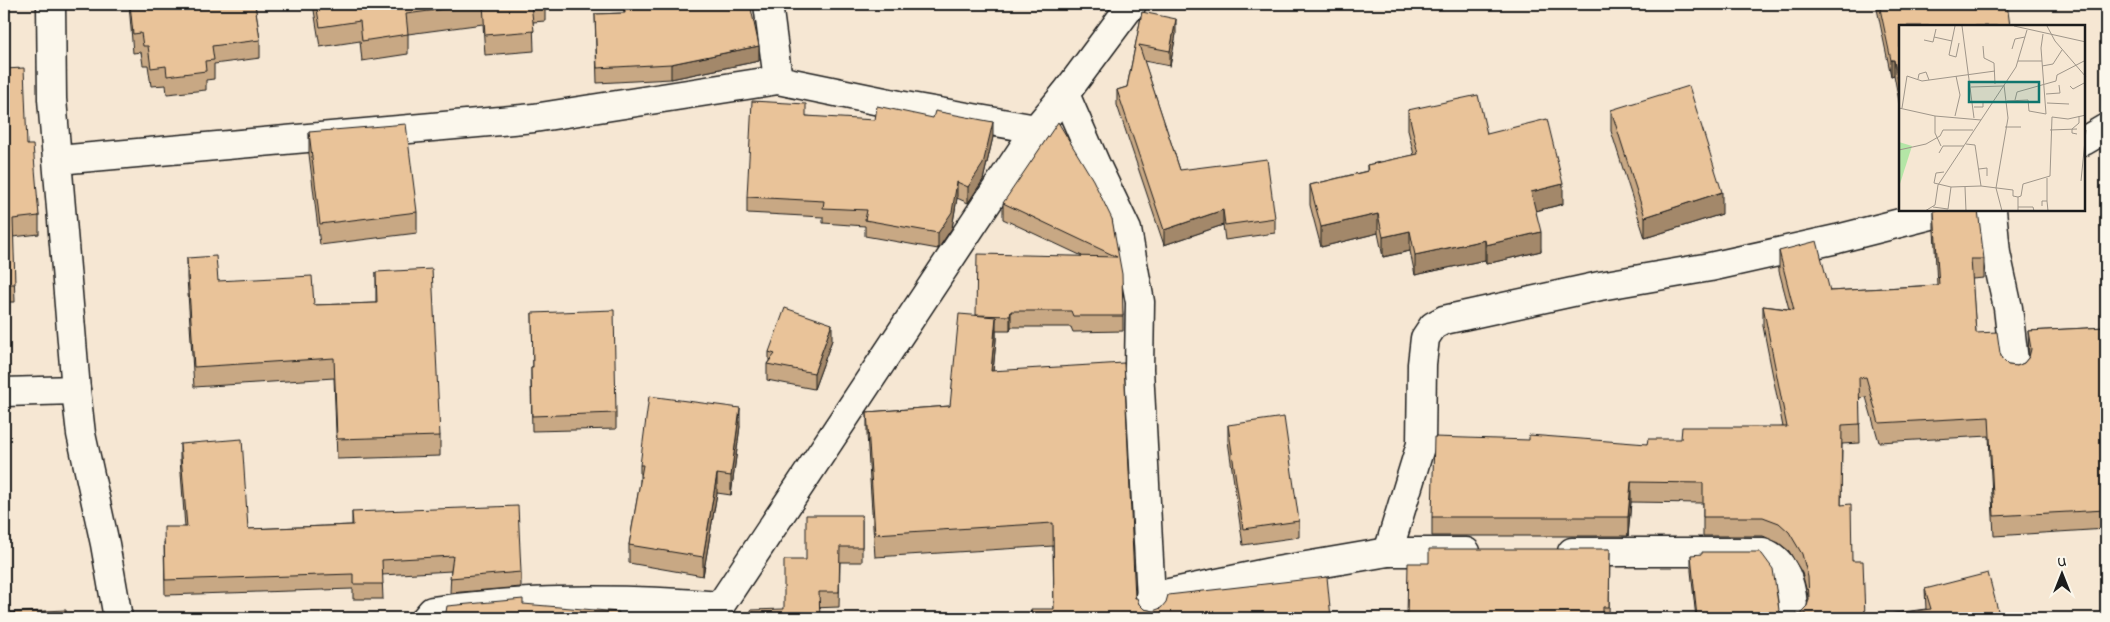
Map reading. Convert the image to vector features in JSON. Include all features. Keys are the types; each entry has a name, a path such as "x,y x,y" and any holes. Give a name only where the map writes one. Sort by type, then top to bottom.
{"street":[{"path":"51,4 52,99 76,390 81,434 105,544 118,618"},
{"path":"768,4 778,80"},
{"path":"426,618 432,611 491,604 564,599 657,601 716,612 1036,129 1065,94 1132,4"},
{"path":"58,160 534,118 778,80 899,105 1036,129"},
{"path":"1065,94 1127,230 1140,302 1139,369 1151,608 1271,572 1388,552 1489,552"},
{"path":"2085,140 2106,128"},
{"path":"1388,552 1421,444 1422,356 1425,338 1433,326 1444,320 1600,286 1746,259 1837,239 1947,211"},
{"path":"1992,211 1996,253 2008,308 2016,370"},
{"path":"4,392 76,390"},
{"path":"1548,552 1763,552 1773,557 1789,581 1793,618"}],"building":[{"path":"130,4 255,4 260,40 212,46 214,60 205,61 206,71 167,76 166,66 151,68 148,46 143,46 141,33 133,34"},
{"path":"316,4 483,4 406,14 408,34 362,41 360,21 320,27"},
{"path":"483,4 531,4 534,31 485,35"},
{"path":"624,4 750,4 759,46 671,64 597,68 595,14 625,13"},
{"path":"1879,4 2007,4 2010,25 1899,25 1899,85 1894,60 1891,60"},
{"path":"1142,12 1176,19 1170,51 1139,45 1180,170 1267,159 1275,218 1225,225 1223,210 1164,230 1117,90 1127,87"},
{"path":"24,68 27,145 33,145 39,216 13,219 15,284 4,284 4,69"},
{"path":"1689,86 1722,192 1645,217 1611,110"},
{"path":"1478,95 1487,134 1547,119 1563,184 1531,192 1541,232 1486,245 1485,240 1415,255 1410,231 1383,237 1378,214 1321,227 1310,185 1368,171 1367,165 1418,154 1408,110"},
{"path":"752,101 806,104 806,116 875,120 877,106 933,118 935,111 993,122 983,164 968,187 957,182 952,212 938,233 865,220 867,210 823,208 824,201 747,197"},
{"path":"1058,122 1093,180 1112,219 1122,274 1123,316 1073,316 1071,311 1011,311 1010,316 976,315 977,254 1117,257 1003,203"},
{"path":"406,124 417,212 320,224 309,132"},
{"path":"1934,211 1978,211 1984,259 1971,259 1976,333 1997,332 2002,359 2008,365 2017,366 2024,363 2029,357 2031,349 2028,331 2106,327 2106,510 1994,516 1989,417 1879,423 1866,377 1859,378 1860,424 1842,425 1841,505 1851,504 1852,561 1863,561 1865,617 1931,609 1925,589 1988,573 2000,618 1807,618 1806,613 1796,614 1807,606 1809,599 1808,577 1802,554 1789,532 1779,523 1763,517 1703,517 1703,483 1631,482 1628,517 1432,517 1434,437 1529,440 1529,435 1647,444 1648,439 1681,439 1682,427 1787,427 1763,306 1794,310 1779,251 1817,241 1830,291 1939,285"},
{"path":"216,256 218,281 312,276 314,305 377,303 376,272 432,269 440,436 337,439 334,358 194,367 187,258"},
{"path":"785,308 832,324 814,373 767,364 775,354 769,352"},
{"path":"614,310 616,413 532,416 532,313"},
{"path":"959,314 996,317 991,371 1124,363 1135,598 1137,598 1139,604 1144,609 1153,611 1161,608 1166,602 1168,595 1327,577 1331,618 1031,618 1031,609 1054,609 1053,523 875,534 867,412 950,406"},
{"path":"649,396 740,408 731,476 717,474 703,557 629,545 643,465 640,465"},
{"path":"1284,417 1299,521 1243,529 1228,425"},
{"path":"242,439 248,529 353,525 352,512 518,506 521,572 450,578 453,556 382,560 383,584 353,584 353,574 165,580 164,527 187,527 180,444"},
{"path":"806,515 862,515 862,547 840,547 839,592 819,592 820,618 751,618 751,610 784,609 784,560 806,560"},
{"path":"1429,549 1610,549 1609,607 1603,607 1603,618 1407,618 1408,563 1429,563"},
{"path":"1702,552 1759,552 1762,554 1773,569 1779,610 1785,616 1792,618 1697,618 1691,555 1702,554"},
{"path":"523,599 523,604 619,612 618,618 445,618 447,606"},
{"path":"66,610 66,618 4,618 4,613"}]}
